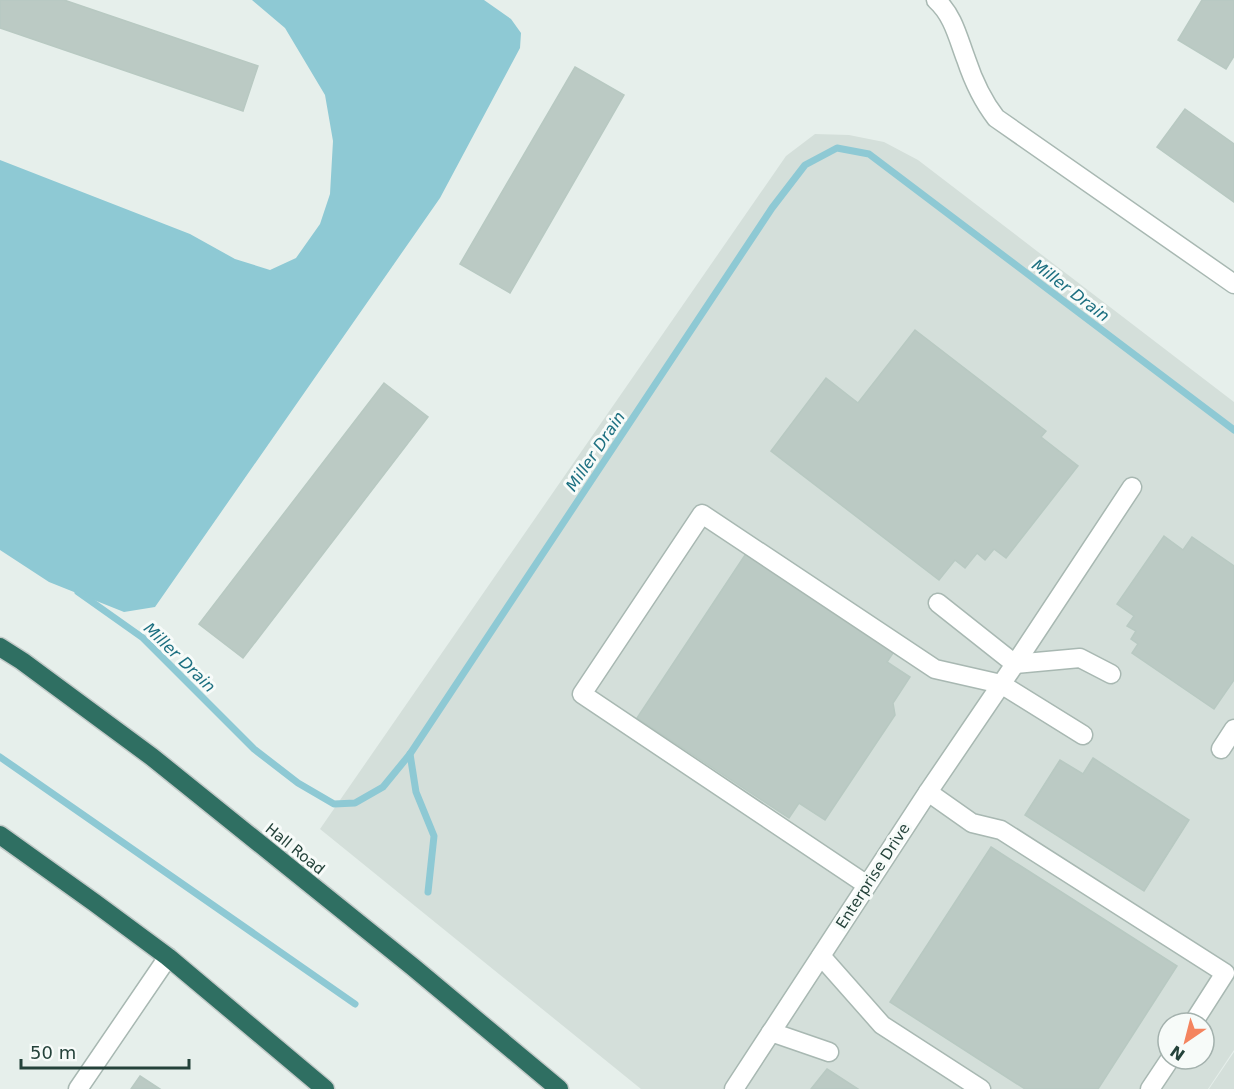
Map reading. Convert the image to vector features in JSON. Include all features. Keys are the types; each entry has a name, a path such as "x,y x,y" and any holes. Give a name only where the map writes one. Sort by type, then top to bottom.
{"highway":[{"name":"Hall Road","path":"0,647 152,757 413,967 560,1089"},
{"path":"0,835 168,957 325,1089"}],"street":[{"path":"936,0 952,23 973,78 996,118 1234,284"},
{"name":"Enterprise Drive","path":"734,1089 928,792 1132,487"},
{"path":"867,885 582,694 702,514 935,669 1001,684 1083,735"},
{"path":"938,603 1015,664 1080,658 1112,674"},
{"path":"1221,748 1234,729"},
{"path":"928,792 972,823 1001,830 1225,973 1201,1011"},
{"path":"821,956 882,1024 981,1089"},
{"path":"78,1089 168,957"},
{"path":"771,1032 829,1052"},
{"path":"1150,1089 1162,1071"}],"shaded area":[{"path":"815,134 849,135 884,142 918,160 1234,402 1234,1050 1208,1089 641,1089 320,829 786,156"},
{"path":"1234,1052 1234,1089 1209,1089"}],"water":[{"path":"252,0 484,0 511,19 521,33 520,48 440,198 155,607 124,612 49,582 0,550 0,160 190,234 235,259 270,270 296,258 320,224 330,194 333,141 325,95 285,28"}],"building":[{"path":"0,0 64,0 258,66 243,111 0,28"},
{"path":"1202,0 1234,0 1234,56 1226,69 1178,40"},
{"path":"575,67 624,95 510,293 460,264"},
{"path":"1185,109 1234,144 1234,202 1157,147"},
{"path":"915,330 1046,431 1041,437 1078,466 1006,558 994,549 985,560 977,553 965,568 955,560 939,580 771,451 826,378 858,403"},
{"path":"384,383 428,417 243,658 199,624"},
{"path":"1164,536 1183,550 1192,537 1234,566 1234,680 1214,709 1132,653 1138,644 1131,639 1136,631 1127,626 1134,616 1117,604"},
{"path":"747,552 895,650 887,662 910,677 893,703 895,715 825,820 799,803 789,818 637,718"},
{"path":"1093,758 1189,820 1144,891 1025,815 1060,760 1083,774"},
{"path":"991,847 1177,966 1098,1089 1025,1089 890,1002"},
{"path":"827,1069 858,1089 811,1089"},
{"path":"140,1076 160,1089 131,1089"}],"waterway":[{"name":"Miller Drain","path":"78,592 143,638 254,749 298,783 334,804 355,803 383,787 410,754 772,208 805,165 837,148 869,154 1234,430"},
{"path":"410,754 416,792 434,836 428,892"},
{"path":"0,757 355,1004"}]}
